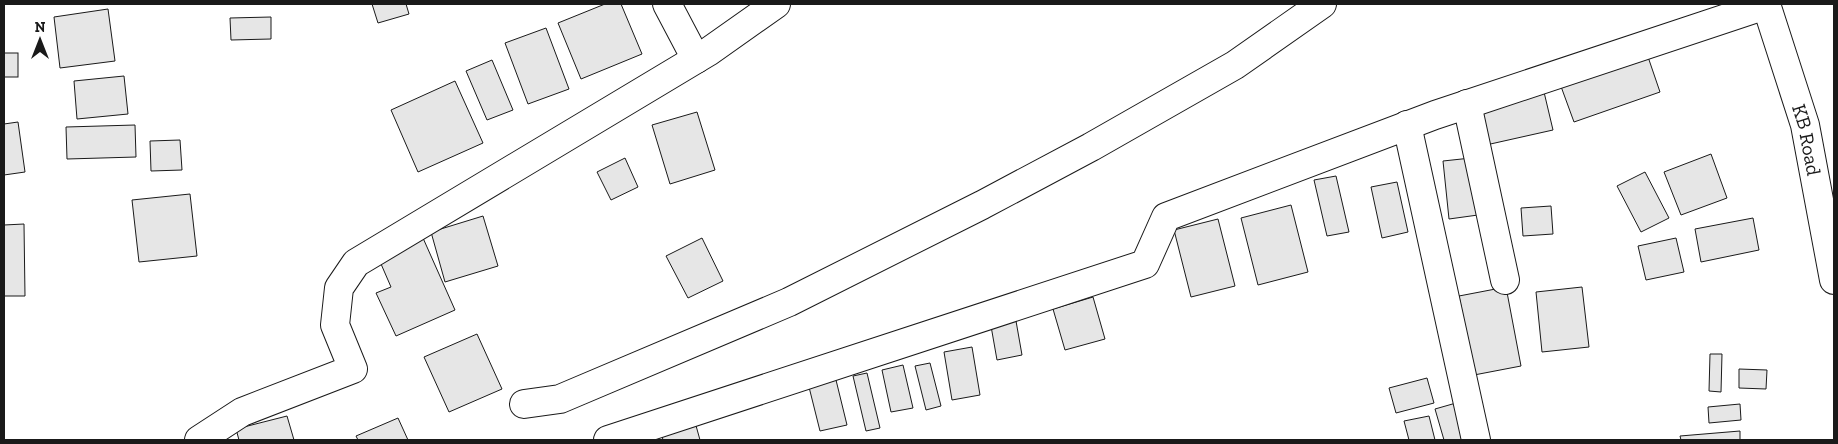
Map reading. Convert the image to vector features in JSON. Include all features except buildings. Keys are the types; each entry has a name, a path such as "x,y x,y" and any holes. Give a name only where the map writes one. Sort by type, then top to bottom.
{"street":[{"path":"667,4 696,59"},
{"path":"199,440 242,412 353,369 334,325 339,288 356,263 696,59 776,4"},
{"path":"524,404 560,399 789,302 973,210 1091,147 1235,65 1322,4"},
{"path":"608,440 1145,264 1166,217 1407,125 1766,4"},
{"name":"KB Road","path":"1766,4 1805,126 1834,280"},
{"path":"1467,104 1505,280"},
{"path":"1407,125 1476,440"}]}
